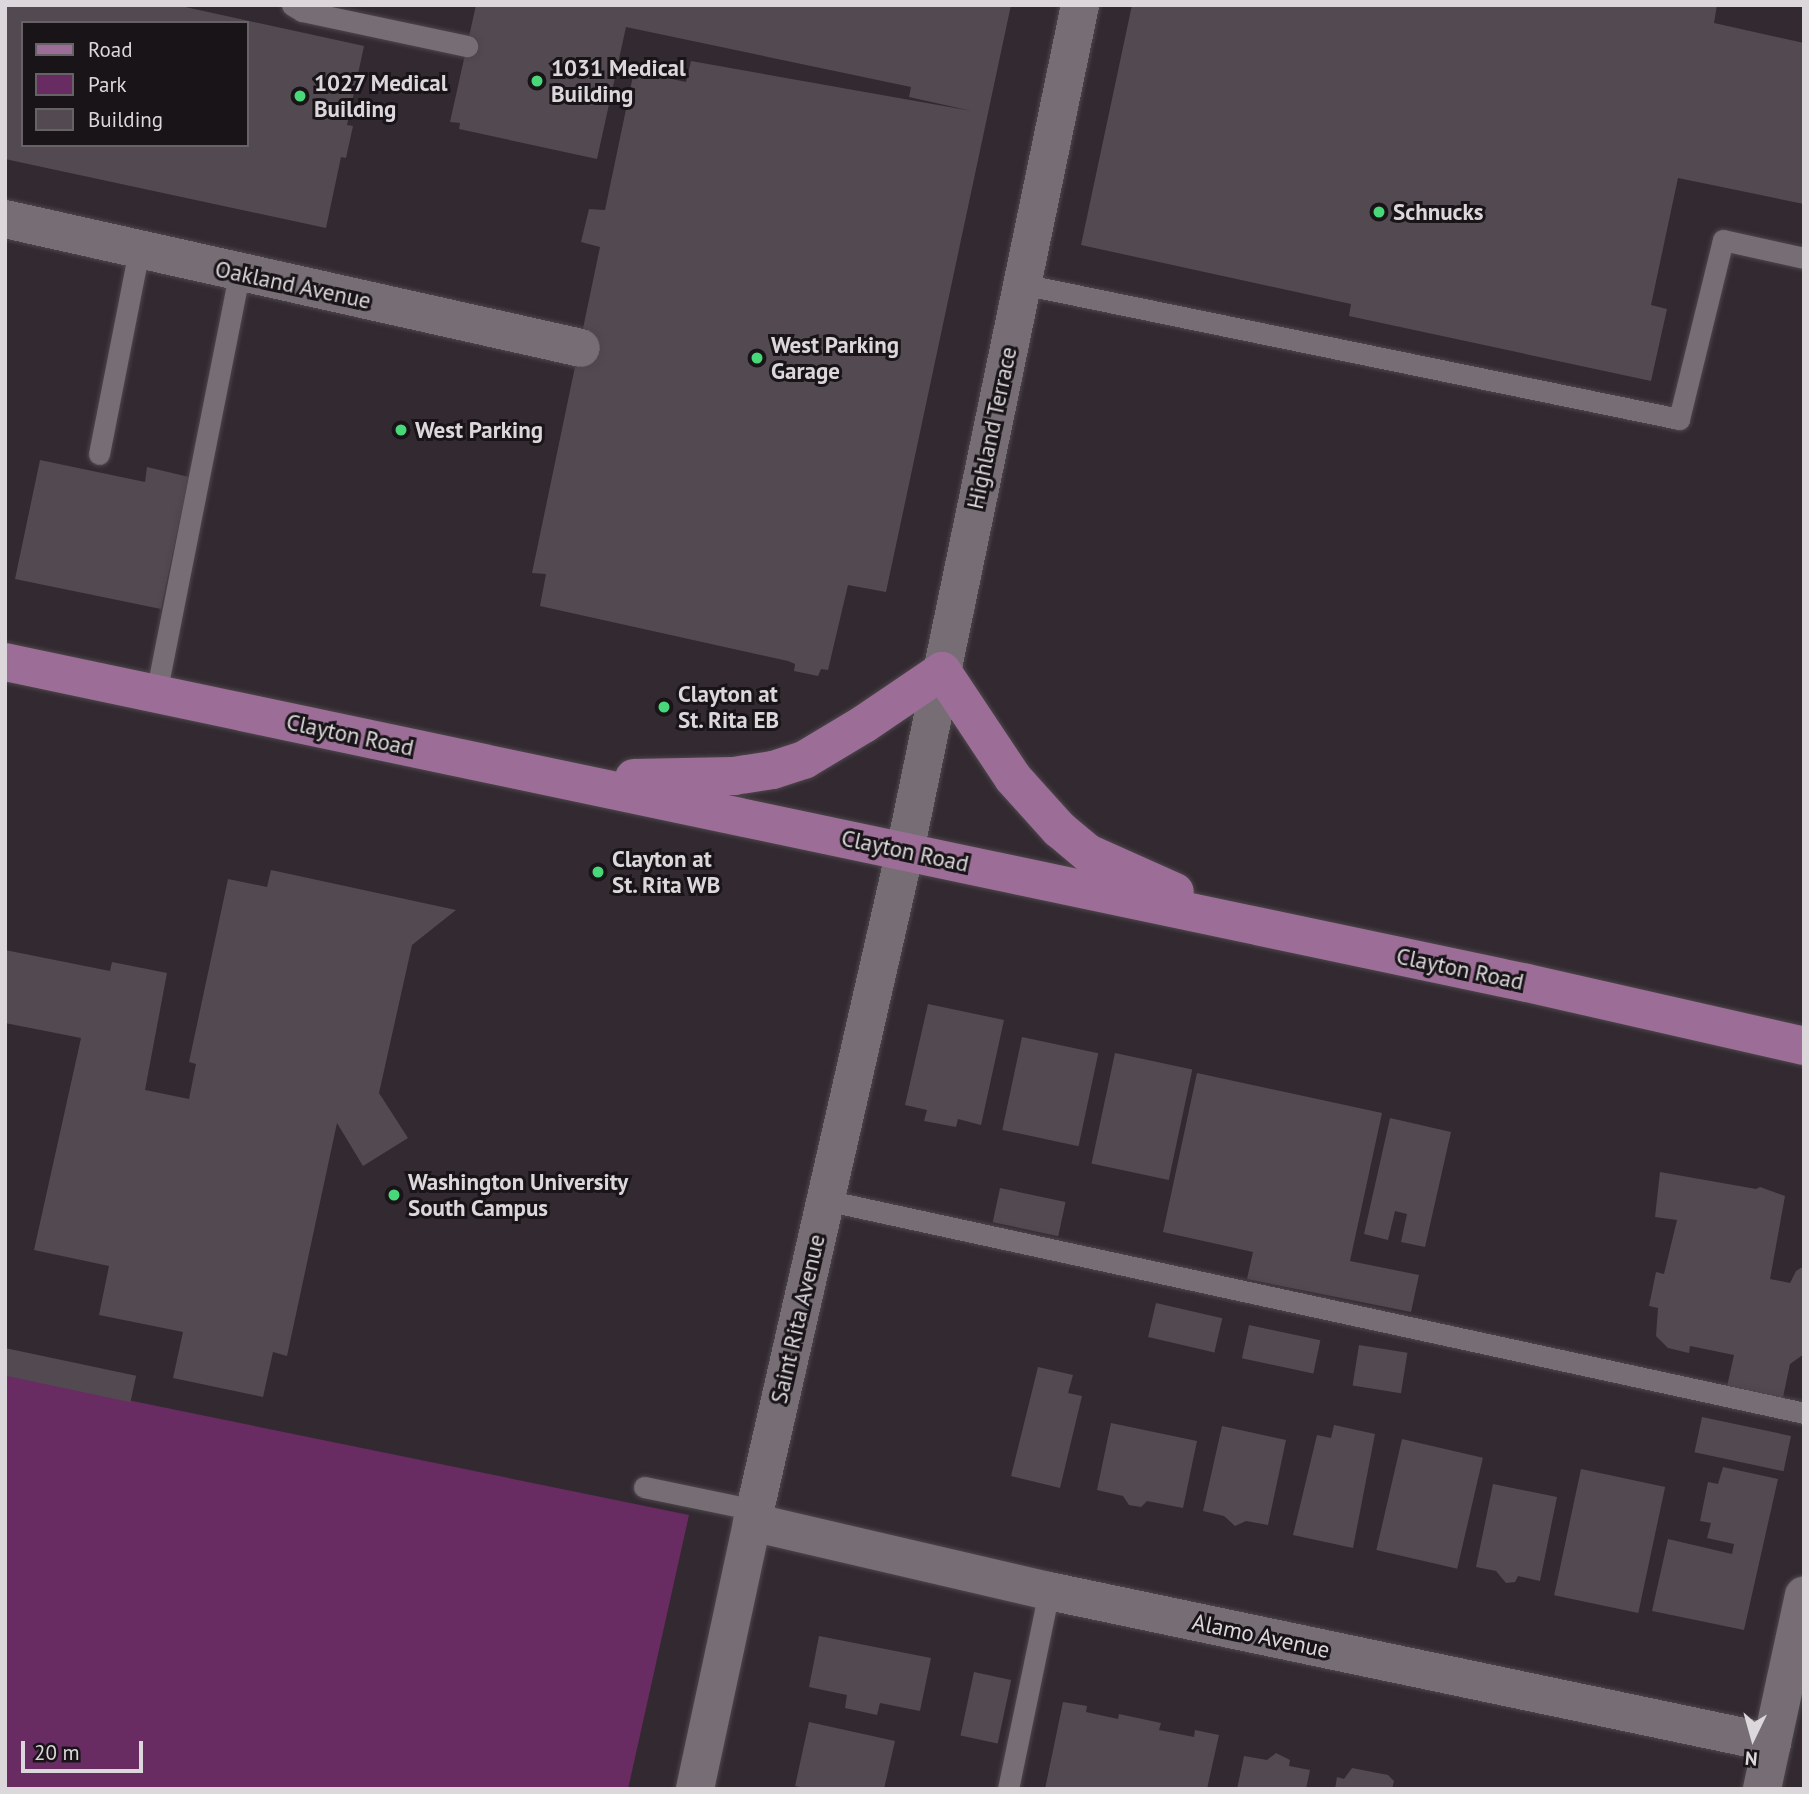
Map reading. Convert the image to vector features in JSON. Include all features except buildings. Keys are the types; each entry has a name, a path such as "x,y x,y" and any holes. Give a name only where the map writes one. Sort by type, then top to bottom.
{"main road":[{"name":"Clayton Road","path":"5,662 1241,922 1804,1046"},
{"path":"557,778 734,776 773,770 827,748 942,671 1013,778 1059,830 1088,853 1241,922"}],"street":[{"name":"Highland Terrace","path":"905,851 1080,5"},
{"name":"Oakland Avenue","path":"5,219 239,274 581,348"},
{"name":"Saint Rita Avenue","path":"695,1789 753,1516 905,851"},
{"name":"Alamo Avenue","path":"753,1516 1049,1591 1772,1743"},
{"path":"1762,1789 1804,1595"}],"lane":[{"path":"292,5 302,11 467,46"},
{"path":"1022,284 1679,419 1723,240 1804,258"},
{"path":"99,454 139,250"},
{"path":"156,694 239,274"},
{"path":"825,1200 1804,1413"},
{"path":"644,1487 753,1516"},
{"path":"1008,1789 1049,1591"}],"green space":[{"path":"5,1375 689,1515 628,1789 5,1789"}],"place":[{"name":"1031 Medical Building","path":"537,81"},
{"name":"1027 Medical Building","path":"300,96"},
{"name":"Schnucks","path":"1379,212"},
{"name":"West Parking Garage","path":"757,358"},
{"name":"West Parking","path":"401,430"},
{"name":"Clayton at St. Rita EB","path":"664,707"},
{"name":"Clayton at St. Rita WB","path":"598,872"},
{"name":"Washington University South Campus","path":"394,1195"}]}
